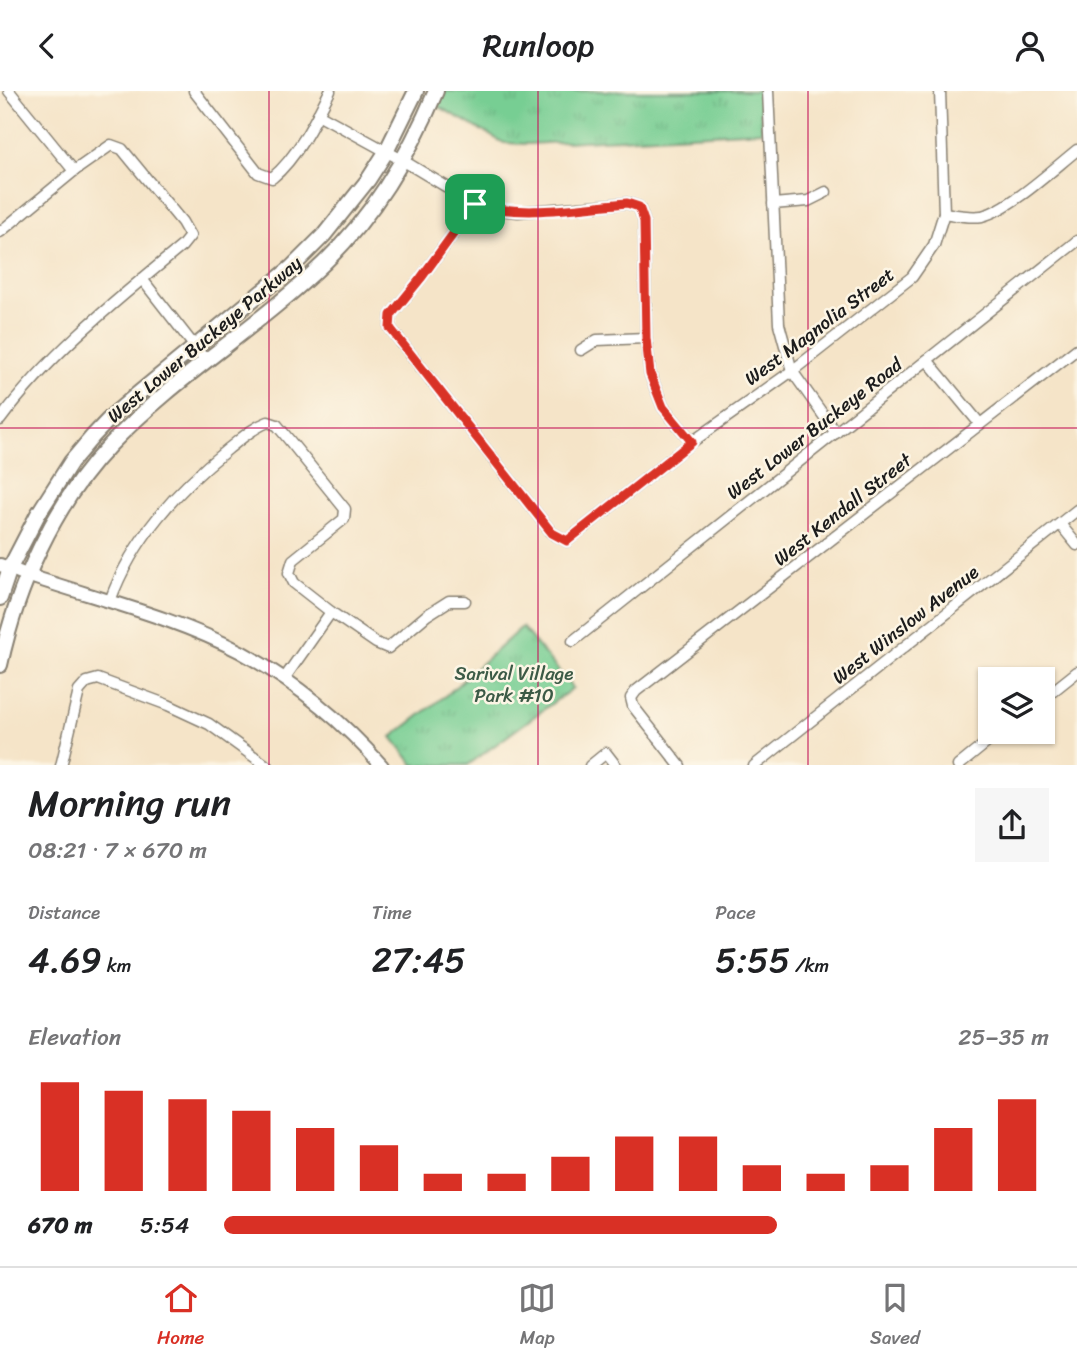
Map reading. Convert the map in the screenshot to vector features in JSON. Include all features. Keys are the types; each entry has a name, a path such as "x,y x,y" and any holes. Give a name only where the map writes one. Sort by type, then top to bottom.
{"main road":[{"name":"West Lower Buckeye Parkway","path":"0,598 5,566 71,463 93,436 113,415 194,346 291,268 324,235 355,199 386,152 415,91"},
{"name":"West Lower Buckeye Parkway","path":"0,665 10,621 37,553 57,517 95,461 163,396 325,262 374,205 402,160 436,91"}],"street":[{"path":"9,91 74,171"},
{"path":"194,91 258,173 272,178 281,170 330,91"},
{"path":"768,91 779,324 792,372 836,433"},
{"name":"West Magnolia Street","path":"475,204 391,315 390,328 552,533 567,541 692,442 792,372 912,277 934,245 944,213 940,91"},
{"path":"318,114 475,204 491,209 519,212 627,203 639,207 644,221 646,338 650,374 663,407 692,442"},
{"path":"0,232 74,171 111,145 122,149 182,222 190,236 182,246 73,338 19,395 0,420"},
{"path":"944,213 981,216 1004,208 1077,150"},
{"path":"773,204 808,201 826,192"},
{"name":"West Lower Buckeye Road","path":"573,642 1077,241"},
{"path":"142,279 206,361"},
{"path":"581,350 597,339 646,338"},
{"name":"West Kendall Street","path":"680,765 633,706 631,698 636,691 1077,348"},
{"path":"927,360 980,424"},
{"path":"110,601 127,563 168,504 211,463 256,426 268,422 277,425 345,509 344,519 293,561 289,573 294,583 331,613 388,648 427,615 449,601 465,601"},
{"name":"West Winslow Avenue","path":"754,765 1077,510"},
{"path":"1060,524 1077,545"},
{"path":"5,566 162,618 242,653 284,679 338,722 382,765"},
{"path":"284,679 331,613"},
{"path":"1055,689 1077,672"},
{"path":"61,765 79,691 87,682 98,680 168,705 209,724 262,764"},
{"path":"958,765 985,744"},
{"path":"590,765 606,753 616,765"}],"green space":[{"path":"442,91 759,91 762,131 528,144 504,143 436,105"},
{"name":"Sarival Village Park #10","path":"522,627 573,688 468,765 414,765 392,737 450,692"}],"route":[{"path":"627,203 639,207 644,221 646,338 650,374 663,407 692,442 567,541 552,533 390,328 391,315 475,204 519,212 627,203"}]}
